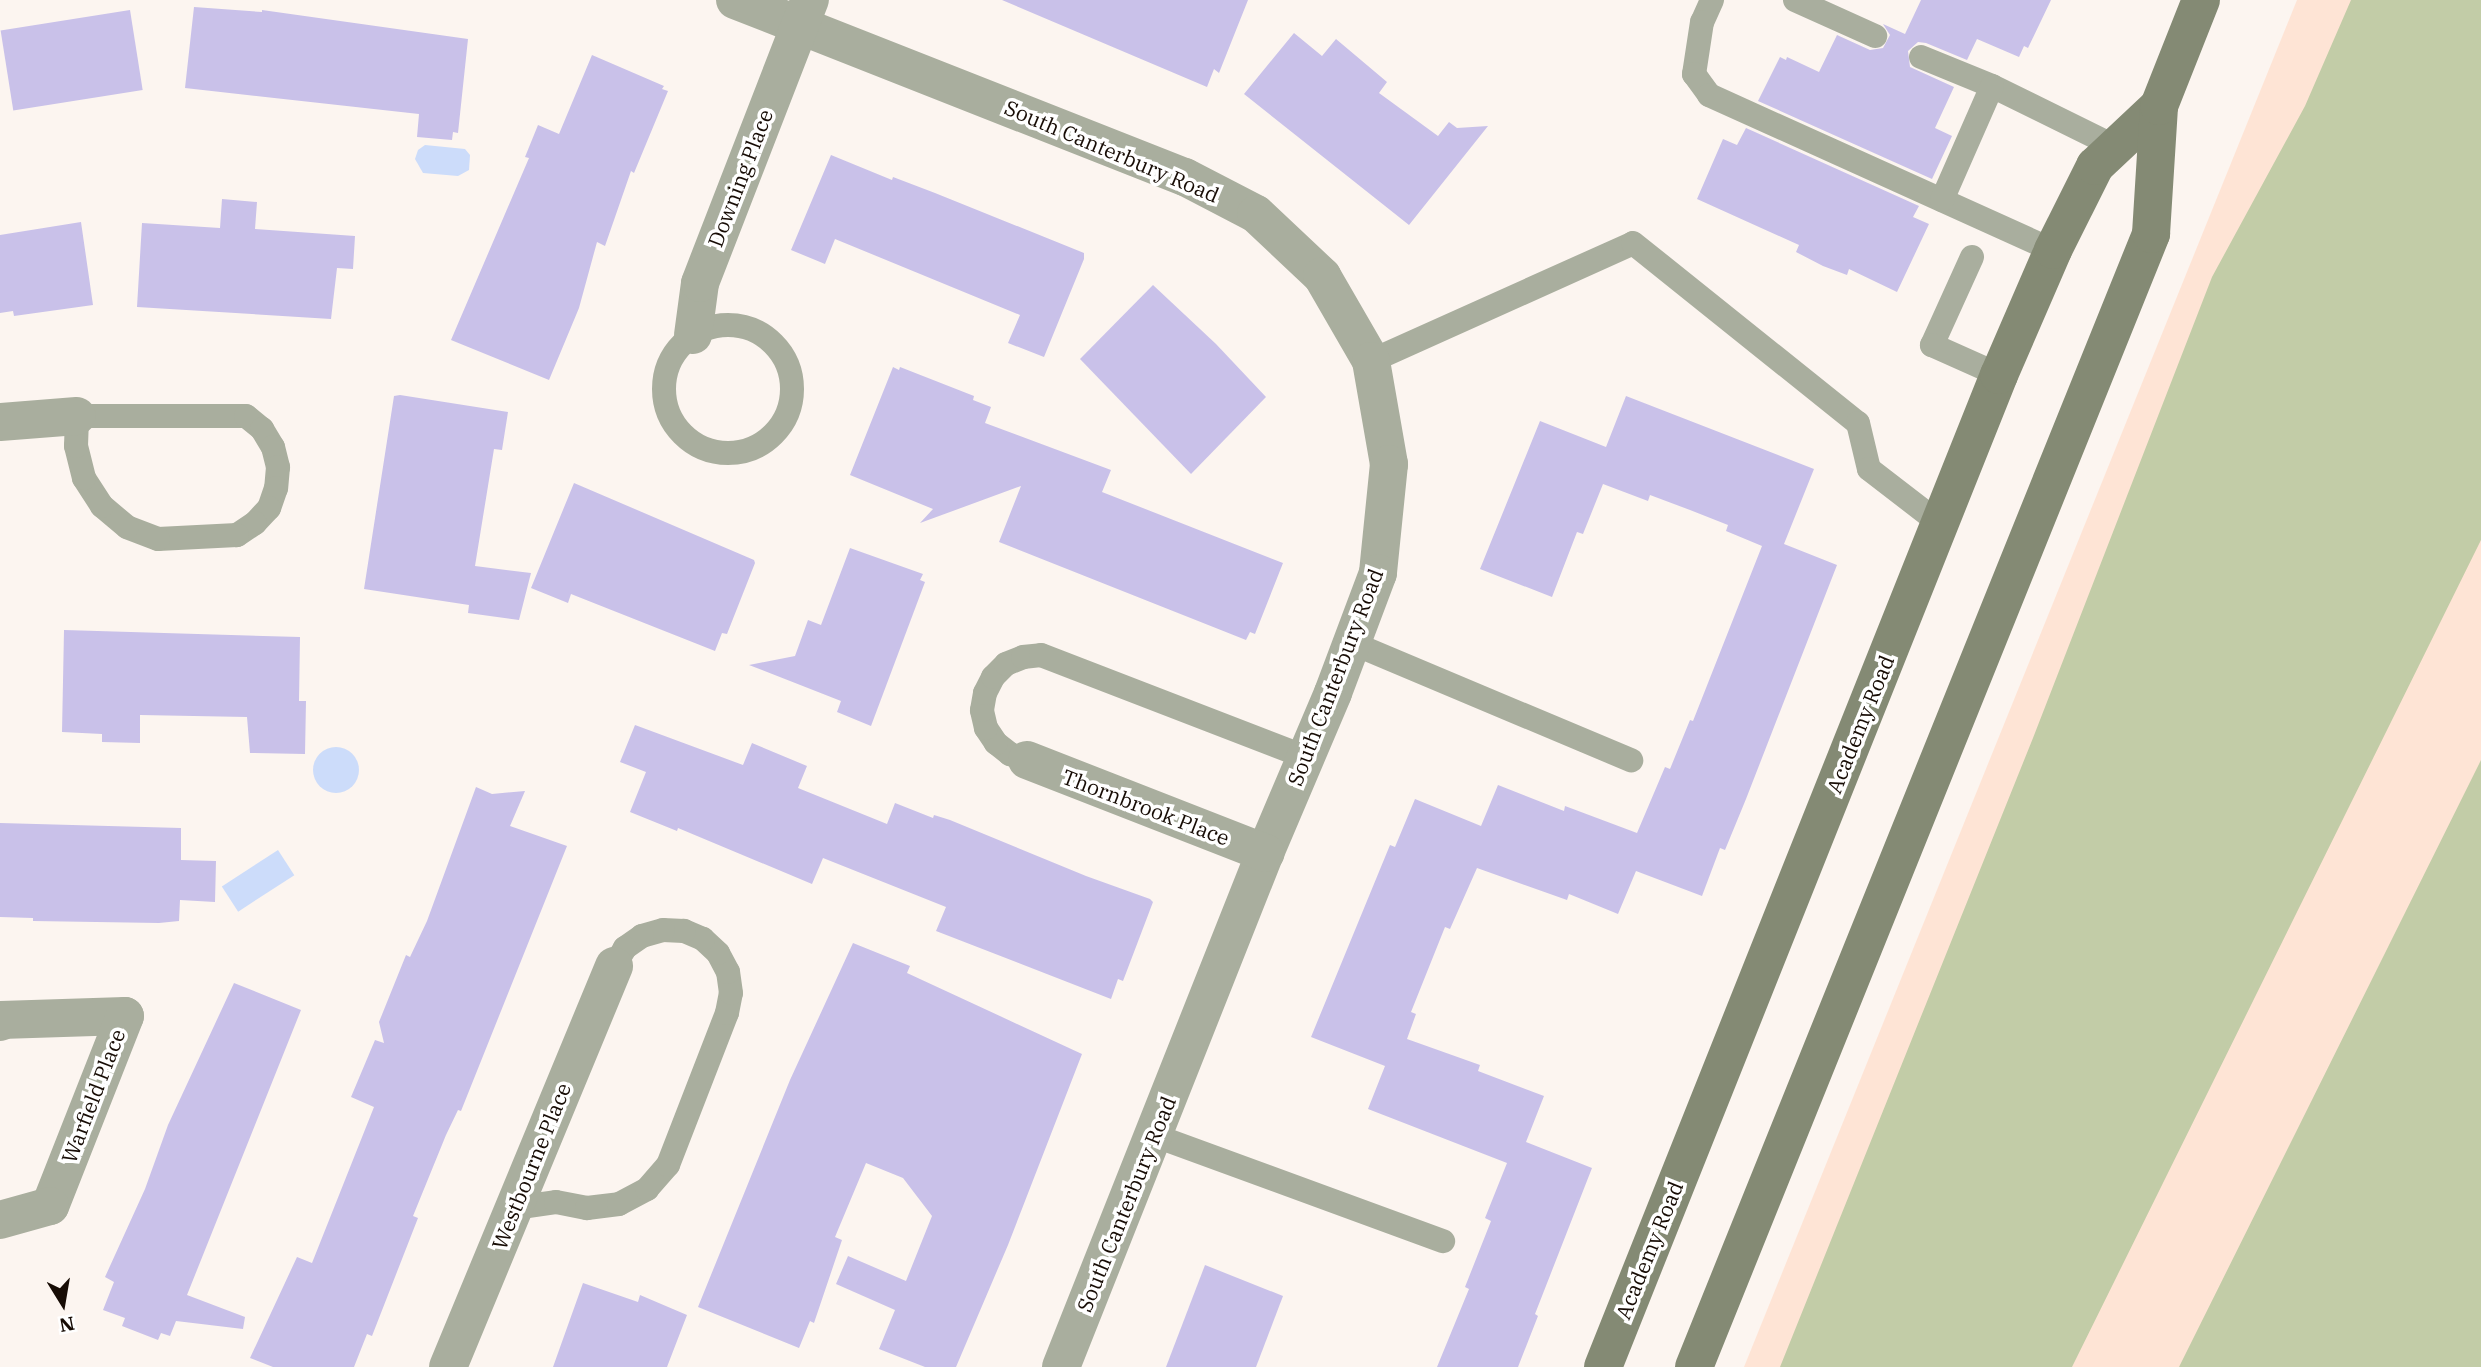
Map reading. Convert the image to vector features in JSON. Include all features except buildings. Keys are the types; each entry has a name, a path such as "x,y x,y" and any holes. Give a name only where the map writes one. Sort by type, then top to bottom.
{"main road":[{"name":"Academy Road","path":"1694,1367 2151,234 2159,106 2201,0"},
{"name":"Academy Road","path":"1603,1367 1998,375 2053,250 2095,166 2159,106"}],"street":[{"name":"South Canterbury Road","path":"735,0 804,13 1185,177 1256,214 1322,276 1371,362 1390,464 1378,573 1061,1367"},
{"name":"Downing Place","path":"692,335 700,283 804,13"},
{"path":"0,422 77,416"},
{"name":"Thornbrook Place","path":"1027,760 1265,853"},
{"name":"Westbourne Place","path":"448,1367 614,966"},
{"name":"Warfield Place","path":"0,1023 1,1020 125,1016 50,1206 0,1220"}],"lane":[{"path":"1712,0 1702,22 1695,74 1709,95 2053,250"},
{"path":"1795,0 1875,36"},
{"path":"1921,57 1992,86 2116,147"},
{"path":"1942,200 1992,86"},
{"path":"1371,362 1633,243 1858,423 1868,469 1940,523"},
{"path":"1972,257 1932,345 1998,375"},
{"path":"732,325 751,329 769,339 783,354 791,373 792,393 788,413 778,430 763,444 744,452 724,454 704,450 687,439 673,424 665,406 665,375 678,348 692,335 711,327 732,325"},
{"path":"77,416 246,416 262,429 275,457 276,488 269,508 255,523 237,535 158,538 127,527 102,506 84,478 76,446 77,416"},
{"path":"1352,643 1631,760"},
{"path":"1027,760 1010,754 996,743 986,728 982,710 985,692 999,670 1023,657 1041,655 1306,757"},
{"path":"513,1208 556,1202 587,1208 619,1204 646,1189 668,1165 727,1013 731,993 728,972 718,953 703,939 684,930 663,930 642,936 625,948 614,966"},
{"path":"1153,1135 1443,1241"}],"shaded area":[{"path":"2297,0 2481,0 2481,1367 1744,1367"}],"green space":[{"path":"2351,0 2481,0 2481,540 2072,1367 1780,1367 2033,738 2212,277 2305,106"},
{"path":"2481,760 2481,1367 2179,1367 2296,1132"}],"water":[{"path":"425,145 465,149 470,155 469,170 458,176 423,173 415,159 418,150"},
{"path":"336,747 353,753 359,770 353,787 336,793 319,787 313,770 319,753"},
{"path":"278,850 294,875 238,912 222,886"}]}
